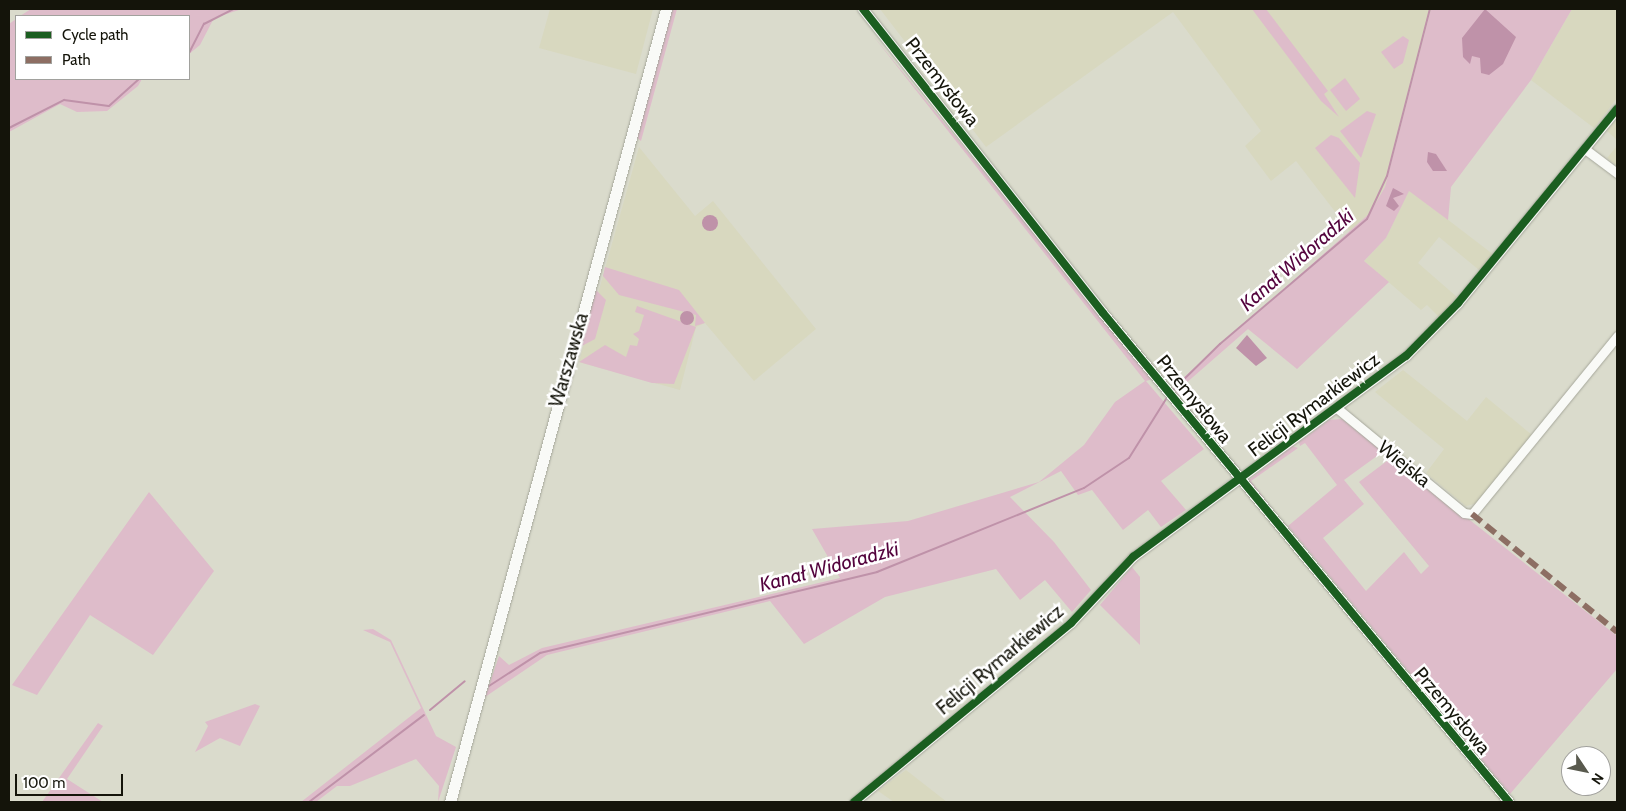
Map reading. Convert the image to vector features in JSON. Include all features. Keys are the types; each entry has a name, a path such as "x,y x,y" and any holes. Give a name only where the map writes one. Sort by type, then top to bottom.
{"main road":[{"name":"Warszawska","path":"450,802 472,712 666,9"},
{"name":"Warszawska","path":"442,802 472,712"}],"street":[{"name":"Przemysłowa","path":"863,9 1240,480 1509,802"},
{"name":"Felicji Rymarkiewicz","path":"854,802 1071,623 1133,557 1338,409 1435,328 1617,109"},
{"path":"1585,149 1617,174"},
{"name":"Wiejska","path":"1338,409 1464,513 1472,514 1617,336"}],"shaded area":[{"path":"31,9 242,9 214,18 200,45 190,53 190,15 22,15"},
{"path":"550,9 653,9 636,74 539,48"},
{"path":"671,9 677,9 641,141 636,137"},
{"path":"880,9 1431,9 1385,187 1370,213 1350,231 1296,161 1271,181 1245,146 1261,131 1173,12 986,147"},
{"path":"1252,9 1266,9 1328,91 1324,94 1339,117 1321,101"},
{"path":"1431,9 1572,9 1531,80 1451,187 1448,220 1409,191 1386,238 1364,261 1389,282 1297,369 1248,329 1185,384 1179,396 1173,387 1370,213 1385,187"},
{"path":"1485,9 1516,37 1503,64 1489,75 1481,73 1480,58 1472,56 1470,64 1463,57 1462,38"},
{"path":"1572,9 1617,9 1617,98 1594,128 1531,80"},
{"path":"15,20 15,80 141,80 138,86 107,111 77,112 60,104 9,132 9,24"},
{"path":"870,32 1153,379 1146,381 1204,449 1161,481 1186,510 1161,527 1148,510 1123,530 1092,490 1078,495 1061,471 1010,497 1054,542 1091,590 1072,612 1045,580 1020,600 996,569 885,597 804,644 770,601 547,655 485,697 499,656 509,665 542,648 840,578 812,529 908,521 1039,482 1084,445 1115,402 1145,381"},
{"path":"1403,36 1409,40 1403,63 1394,69 1381,52"},
{"path":"1345,78 1360,99 1346,111 1330,90"},
{"path":"1367,111 1376,114 1361,158 1340,131"},
{"path":"1617,117 1617,140 1607,131"},
{"path":"1331,135 1339,138 1360,163 1355,198 1315,148"},
{"path":"1617,146 1617,166 1607,158"},
{"path":"639,147 695,216 713,201 816,329 754,381 705,323 696,327 680,390 579,362"},
{"path":"1428,152 1436,154 1447,171 1433,171 1427,162"},
{"path":"1393,188 1404,194 1393,198 1399,206 1394,211 1386,206"},
{"path":"1409,190 1494,255 1479,270 1439,237 1418,263 1457,297 1439,317 1427,305 1421,310 1364,261 1386,238"},
{"path":"710,215 718,223 710,231 702,223"},
{"path":"605,267 679,290 705,323 695,326 696,315 619,295 603,276"},
{"path":"596,290 606,300 595,339 580,347"},
{"path":"637,306 696,327 674,384 652,383 579,362 605,345 626,357 630,345 637,346 639,339 633,334 639,331 644,315 635,312"},
{"path":"684,311 690,311 694,318 690,325 684,325 680,321 680,315"},
{"path":"1247,335 1267,358 1256,366 1236,348"},
{"path":"1403,370 1467,421 1486,397 1532,435 1478,503 1466,506 1426,473 1444,449 1375,392"},
{"path":"1342,419 1379,448 1377,456 1344,480 1364,504 1323,538 1366,591 1404,552 1421,574 1429,566 1359,482 1391,458 1617,636 1617,669 1510,794 1288,526 1337,485 1305,443 1300,446 1299,442 1329,420"},
{"path":"1292,446 1298,448 1251,481 1271,507 1267,508 1249,480"},
{"path":"149,492 214,571 153,655 90,615 37,695 12,685"},
{"path":"1132,567 1140,577 1140,645 1100,605"},
{"path":"373,629 391,640 436,736 456,747 438,802 439,786 416,759 350,786 337,786 316,802 301,802 421,708 390,642 363,630"},
{"path":"255,704 260,706 240,746 220,738 195,752 208,726 205,722"},
{"path":"98,723 103,726 67,779 103,802 42,802"},
{"path":"906,770 947,802 894,802 878,791"}],"waterway":[{"path":"190,51 204,24 234,9"},
{"name":"Kanał Widoradzki","path":"1173,390 1220,344 1367,219 1387,176 1430,9"},
{"path":"9,128 64,100 109,106 138,80"},
{"name":"Kanał Widoradzki","path":"489,686 540,653 877,572 1084,488 1129,458 1166,399"},
{"name":"Kanał Widoradzki","path":"430,710 465,681"},
{"name":"Kanał Widoradzki","path":"309,802 424,715"}],"marked path":[{"path":"1472,514 1617,632"}],"cycle path":[{"path":"863,9 1103,313 1509,802"},
{"path":"854,802 1071,623 1133,557 1406,356 1458,303 1617,109"}]}
